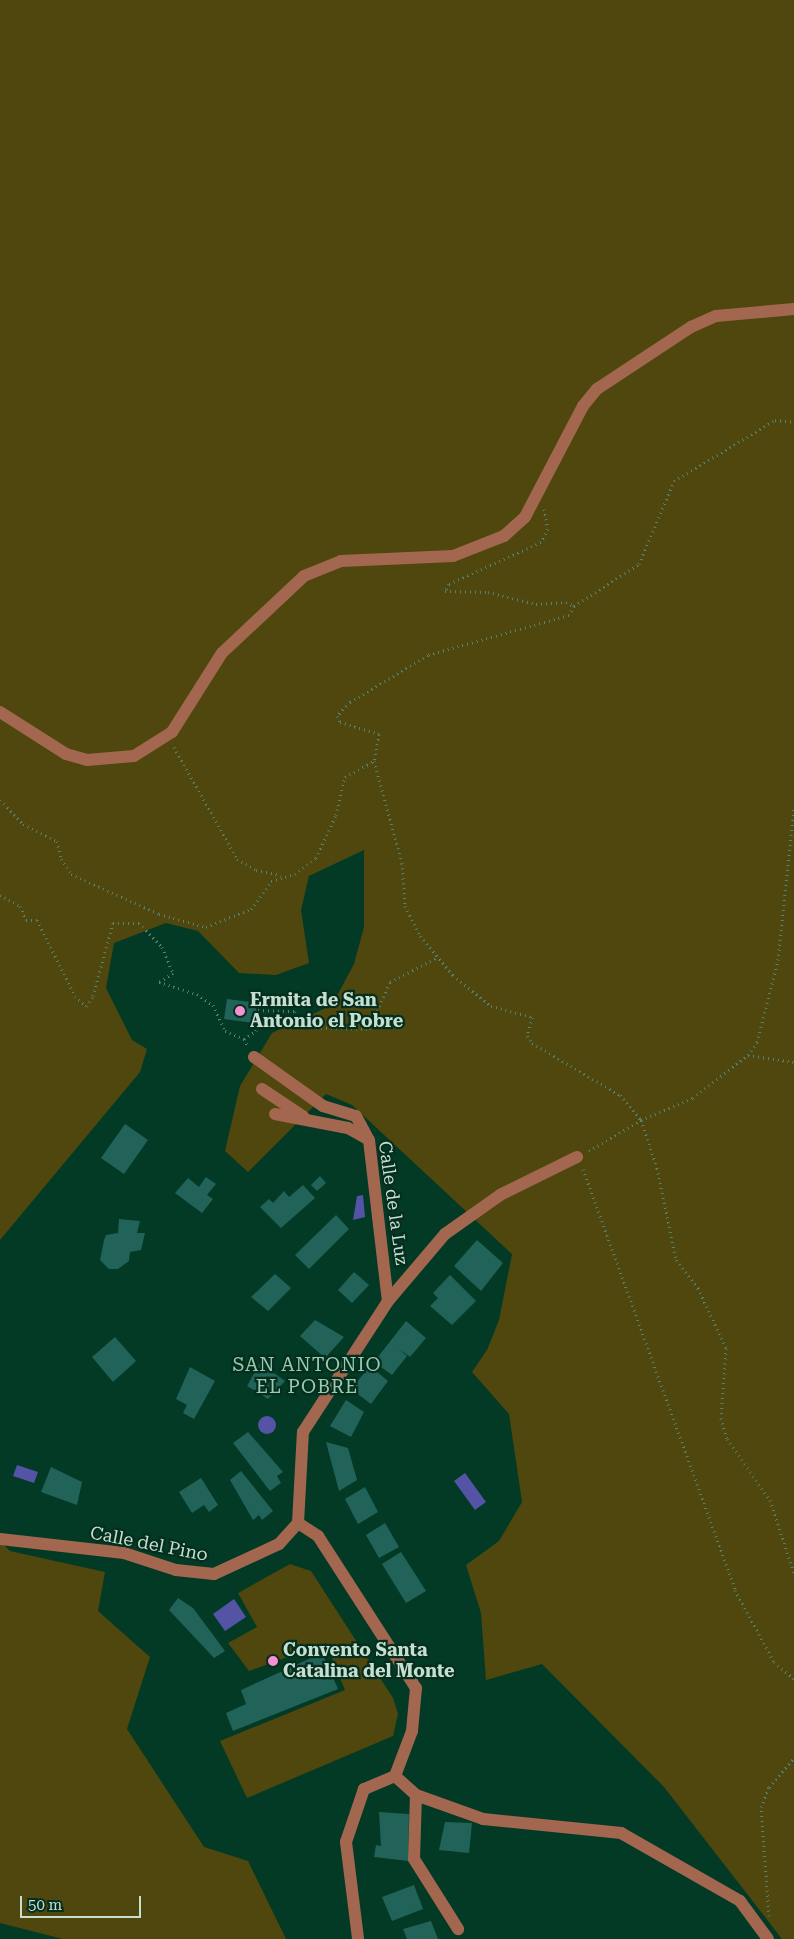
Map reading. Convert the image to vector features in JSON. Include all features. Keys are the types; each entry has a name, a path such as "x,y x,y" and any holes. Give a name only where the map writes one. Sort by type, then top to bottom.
{"street":[{"path":"0,712 66,754 88,760 134,756 166,736 188,713 206,675 228,647 304,576 341,562 453,556 480,548 516,527 537,495 583,406 597,389 691,327 716,316 794,309"},
{"name":"Calle de la Luz","path":"254,1057 323,1106 356,1116 369,1140 388,1300"},
{"path":"262,1089 306,1119"},
{"path":"275,1114 348,1128 369,1140"},
{"path":"358,1939 346,1842 364,1789 395,1776 412,1731 416,1688 318,1536 298,1522 303,1432 388,1300 445,1234 500,1195 577,1157"},
{"name":"Calle del Pino","path":"0,1540 124,1553 176,1570 214,1574 278,1544 298,1522"},
{"path":"395,1776 416,1795 483,1819 621,1833 740,1901 768,1939"},
{"path":"416,1795 414,1860 458,1929"}],"path":[{"path":"794,422 775,420 674,481 639,564 574,606 569,616 428,655 350,702 337,716 349,725 376,730 379,734 374,761 402,863 405,906 420,936 438,957 491,1006 532,1017 527,1036 532,1043 620,1095 641,1120 658,1168 676,1260 698,1288 726,1348 721,1418 727,1439 770,1500 794,1573"},
{"path":"537,495 548,519 540,542 449,584 445,591 574,606"},
{"path":"166,736 237,859 256,870 281,875 295,874 316,858 336,815 344,777 374,761"},
{"path":"0,800 23,824 58,841 61,859 71,874 159,914 206,926 251,909 271,881 281,875"},
{"path":"794,807 773,991 765,1022 748,1055 693,1098 641,1120 577,1157 735,1590 774,1662 794,1679"},
{"path":"0,895 20,906 26,920 37,920 74,996 86,1006 93,996 113,923 139,923 162,947 173,973 159,982 198,994 213,1005 225,1031 244,1039 254,1057"},
{"path":"244,1039 256,1031 258,1010 294,1011 292,1019 301,1027 369,1029 390,982 438,957"},
{"path":"748,1055 794,1062"},
{"path":"770,1921 762,1807 770,1787 794,1758"}],"shaded area":[{"path":"0,0 794,0 794,1939 782,1939 664,1787 542,1664 486,1680 481,1613 466,1565 499,1541 522,1502 509,1414 472,1372 487,1350 499,1320 512,1254 352,1105 326,1094 248,1172 225,1151 240,1086 272,1033 332,1005 354,964 364,927 364,850 309,876 301,910 309,963 276,975 239,973 198,931 166,923 114,943 106,988 132,1040 147,1049 140,1072 0,1240"},
{"path":"363,1195 365,1217 353,1220 357,1196"},
{"path":"267,1416 273,1419 276,1425 273,1431 267,1434 261,1431 258,1425 261,1419"},
{"path":"17,1465 38,1472 34,1483 13,1476"},
{"path":"465,1473 486,1502 475,1510 454,1481"},
{"path":"0,1541 10,1551 105,1572 98,1611 150,1657 127,1729 204,1847 248,1861 286,1939 63,1939 0,1923"},
{"path":"290,1564 311,1571 393,1698 398,1714 393,1736 247,1798 220,1741 345,1690 326,1643 249,1671 228,1643 257,1627 238,1593"},
{"path":"234,1599 246,1617 225,1631 213,1614"}],"building":[{"name":"Ermita de San Antonio el Pobre","path":"227,999 257,1003 254,1023 224,1019"},
{"path":"125,1124 148,1140 124,1174 101,1158"},
{"path":"320,1176 326,1183 317,1191 311,1185"},
{"path":"206,1177 216,1184 207,1195 213,1199 202,1213 175,1193 188,1178 199,1187"},
{"path":"303,1185 315,1198 281,1228 260,1207 269,1199 273,1203 284,1191 289,1197"},
{"path":"336,1215 349,1229 309,1269 295,1255"},
{"path":"119,1219 140,1221 137,1233 145,1233 141,1250 130,1252 129,1261 118,1269 109,1269 100,1260 104,1240 106,1235 118,1233"},
{"path":"477,1240 503,1263 481,1291 454,1266"},
{"path":"354,1272 369,1285 352,1303 338,1290"},
{"path":"275,1274 291,1288 268,1311 251,1297"},
{"path":"450,1275 476,1301 452,1325 430,1306 438,1298 433,1293"},
{"path":"315,1320 344,1337 325,1358 300,1336"},
{"path":"406,1321 426,1338 410,1357 398,1348 407,1356 392,1375 374,1362"},
{"path":"115,1337 136,1361 113,1382 92,1357"},
{"path":"260,1363 285,1381 268,1399 247,1386"},
{"path":"370,1366 388,1381 371,1404 351,1389"},
{"path":"190,1367 215,1381 194,1419 183,1413 187,1405 176,1399"},
{"path":"346,1400 364,1412 351,1437 330,1426"},
{"path":"248,1432 283,1472 277,1476 281,1483 270,1491 233,1443"},
{"path":"326,1442 348,1448 357,1480 339,1491"},
{"path":"51,1467 82,1482 77,1505 41,1492"},
{"path":"241,1471 273,1511 262,1520 259,1515 253,1520 230,1480"},
{"path":"201,1478 218,1505 209,1512 204,1505 192,1513 179,1492"},
{"path":"365,1487 378,1512 358,1524 345,1499"},
{"path":"385,1523 399,1547 379,1558 366,1535"},
{"path":"401,1552 426,1591 406,1603 382,1564"},
{"path":"178,1598 193,1608 225,1651 214,1658 169,1610"},
{"path":"322,1653 338,1689 233,1731 226,1713 246,1704 241,1690"},
{"path":"379,1812 409,1814 408,1861 374,1857 376,1845 381,1846"},
{"path":"445,1822 472,1823 469,1853 439,1850"},
{"path":"414,1885 423,1909 392,1921 382,1897"},
{"path":"431,1921 438,1939 407,1939 403,1929"}],"place":[{"name":"Ermita de San Antonio el Pobre","path":"240,1011"},
{"name":"Convento Santa Catalina del Monte","path":"273,1661"}],"district":[{"name":"SAN ANTONIO EL POBRE","path":"307,1376"}]}
